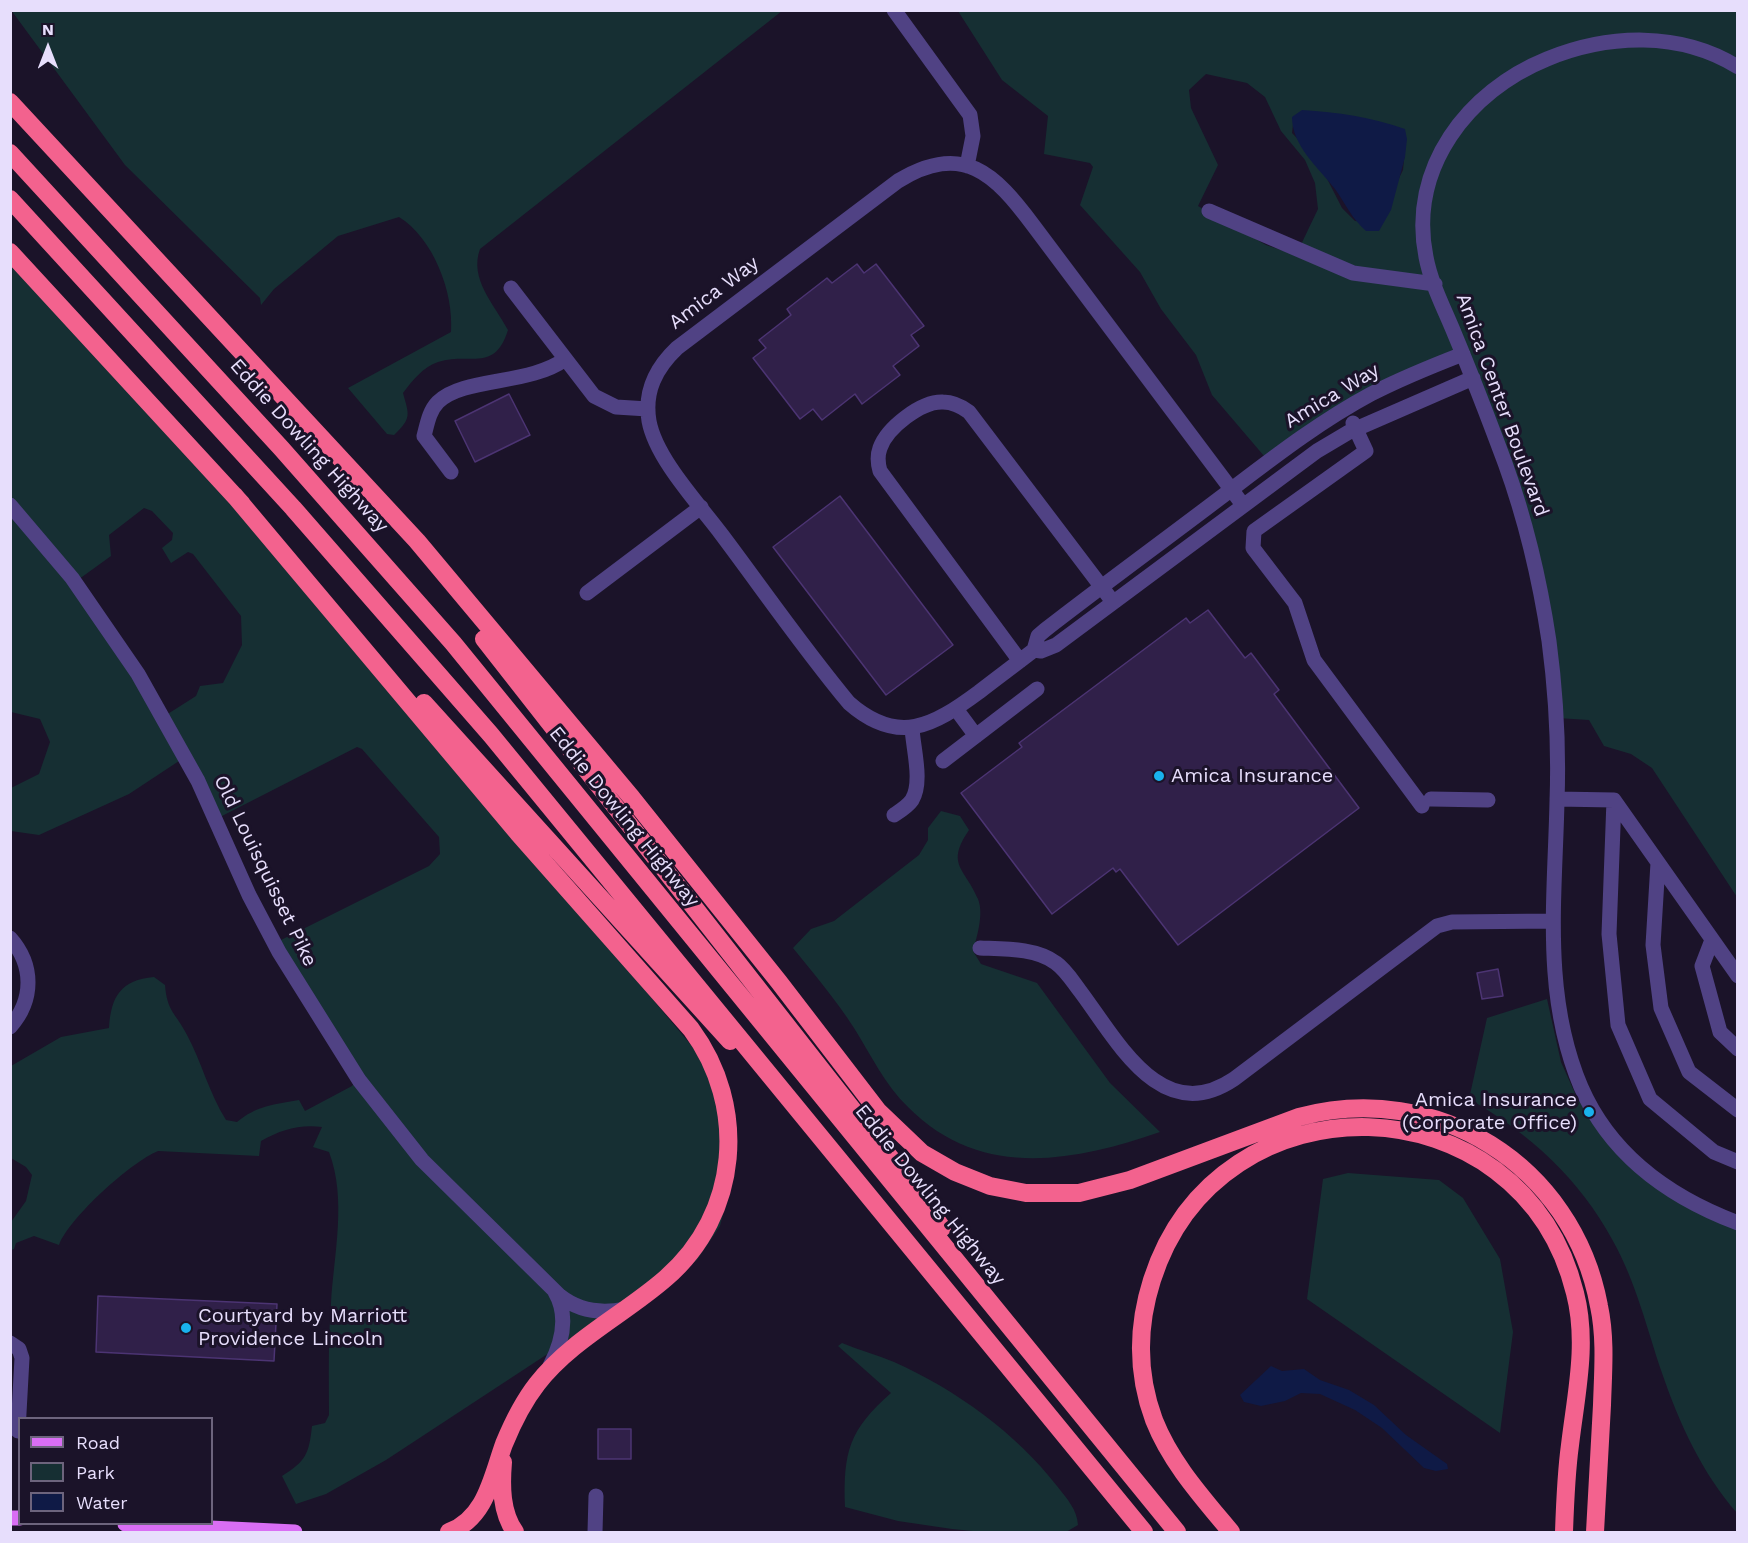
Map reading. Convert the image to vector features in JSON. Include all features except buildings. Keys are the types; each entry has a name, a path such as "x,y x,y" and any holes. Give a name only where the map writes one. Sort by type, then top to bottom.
{"highway":[{"path":"10,102 329,449 417,541 567,720 772,973 878,1111 907,1141 938,1163 972,1180 1008,1191 1043,1194 1079,1193 1130,1180 1299,1117 1320,1111 1360,1107 1399,1110 1437,1119 1471,1134 1516,1162 1543,1188 1564,1217 1581,1251 1599,1304 1604,1344 1595,1533"},
{"name":"Eddie Dowling Highway","path":"10,153 274,440 440,627 1177,1533"},
{"path":"10,199 334,554 532,785 1144,1533"},
{"path":"10,252 234,495 697,1006 786,1093"},
{"path":"329,449 480,633 907,1179 937,1220 978,1289"},
{"path":"234,495 518,833 691,1029 709,1056 722,1086 728,1120 729,1152 723,1189 709,1225 690,1255 665,1279 566,1355 545,1375 519,1411 481,1505 470,1520 449,1533"},
{"path":"1231,1533 1179,1467 1154,1418 1144,1383 1140,1356 1141,1328 1147,1295 1161,1257 1181,1221 1194,1203 1228,1171 1265,1148 1294,1137 1323,1129 1359,1126 1395,1129 1430,1136 1477,1158 1528,1200 1557,1242 1575,1291 1581,1346 1569,1446 1564,1533"},
{"path":"505,1442 502,1491 508,1520 515,1533"},
{"path":"1597,1492 1606,1533"}],"main road":[{"path":"143,1525 295,1533"}],"street":[{"path":"894,10 970,115 973,136 967,166"},
{"name":"Amica Center Boulevard","path":"1737,67 1712,54 1686,45 1626,40 1592,45 1558,55 1525,69 1493,89 1457,124 1447,139 1433,171 1425,205 1424,238 1426,255 1435,284 1473,378 1514,491 1540,589 1556,707 1557,799 1552,921 1553,965 1563,1029 1576,1073 1596,1117 1624,1153 1657,1182 1689,1203 1737,1223"},
{"name":"Amica Way","path":"1243,505 1232,489 1007,190 991,176 967,166 934,165 898,181 677,348 653,377 648,409 651,431 661,452 701,507 849,703 881,724 912,728 933,723 956,709 1034,650 1038,636 1045,630 1232,489 1286,448 1386,387 1463,354"},
{"path":"1209,210 1353,273 1435,284"},
{"path":"511,288 589,390 601,401 616,407 648,409"},
{"path":"451,472 424,436 432,410 437,402 465,389 543,372 565,359"},
{"name":"Amica Way","path":"1034,650 1041,651 1056,645 1310,456 1357,429 1473,378"},
{"path":"1020,661 883,479 878,464 880,448 895,428 918,410 935,402 953,404 969,412 1113,603"},
{"path":"1345,410 1357,429 1366,451 1254,531 1253,549 1295,603 1314,660 1426,802 1488,800"},
{"name":"Old Louisquisset Pike","path":"10,505 72,578 138,674 198,781 273,943 339,1052 379,1108 422,1161 553,1290"},
{"path":"587,593 701,507"},
{"path":"944,761 1038,690"},
{"path":"956,709 976,736"},
{"path":"894,815 909,804 914,794 912,728"},
{"path":"1557,799 1614,800"},
{"path":"1614,800 1737,976"},
{"path":"1614,800 1609,934 1618,1025 1650,1099 1714,1152 1737,1162"},
{"path":"1658,863 1653,945 1661,1008 1689,1072 1737,1110"},
{"path":"980,948 1029,953 1057,963 1144,1074 1166,1088 1199,1093 1217,1089 1234,1079 1437,926 1452,922 1552,921"},
{"path":"10,938 21,952 29,977 24,1006 10,1027"},
{"path":"1712,940 1702,966 1720,1032 1737,1049"},
{"path":"553,1290 566,1301 582,1308 608,1312 628,1308"},
{"path":"545,1375 562,1334 563,1313 553,1290"},
{"path":"10,1343 21,1353 15,1396 16,1431"},
{"path":"595,1533 596,1496"}],"green space":[{"path":"11,10 782,11 480,249 477,260 480,281 508,330 503,343 496,352 488,356 438,362 423,371 403,393 408,416 394,435 387,434 348,388 451,332 449,300 445,284 439,267 422,238 399,217 338,236 274,289 261,305 260,298 125,165"},
{"path":"958,11 1737,11 1737,897 1652,768 1631,754 1604,746 1589,720 1557,718 1542,612 1505,468 1461,361 1366,400 1270,463 1212,395 1196,355 1161,309 1140,272 1080,205 1093,167 1090,163 1044,154 1048,116 1002,80","holes":["1206,74 1247,83 1265,97 1281,131 1305,160 1315,183 1318,209 1296,255 1266,245 1198,206 1218,165 1191,108 1189,90","1294,116 1406,139 1403,170 1377,223 1355,221 1342,208 1317,159 1292,133"]},
{"path":"11,256 343,629 711,1069 734,1126 735,1168 720,1226 697,1260 603,1336 578,1334 386,1460 326,1494 296,1504 282,1476 305,1456 312,1426 325,1423 329,1415 329,1331 338,1208 334,1170 329,1152 313,1147 322,1127 298,1127 275,1134 261,1141 259,1156 158,1151 117,1178 102,1192 75,1220 59,1245 34,1236 16,1243 14,1249 11,1250 11,1222 26,1201 32,1175 26,1167 11,1158 11,1066 61,1037 109,1028 112,1007 120,992 133,982 154,977 165,985 170,1007 192,1046 226,1120 237,1122 259,1109 299,1100 305,1111 352,1086 355,1082 275,943 429,866 440,854 439,837 362,749 357,747 220,817 179,761 129,794 39,835 11,831 11,788 39,774 50,742 40,719 11,712","holes":["144,508 152,511 173,533 172,540 162,548 171,563 188,552 193,554 241,616 242,645 223,683 200,686 196,696 163,717 75,582 111,556 109,535"]},
{"path":"941,811 960,816 969,830 958,851 958,859 980,905 979,925 973,951 981,964 1037,983 1110,1083 1160,1132 1127,1143 1061,1157 1028,1158 996,1155 966,1146 936,1130 900,1098 885,1079 840,1007 793,948 811,929 834,921 919,855 928,840 928,828"},
{"path":"1547,999 1561,1062 1578,1100 1624,1162 1664,1193 1737,1228 1737,1513 1724,1498 1702,1464 1684,1429 1628,1273 1600,1218 1569,1178 1551,1160 1512,1127 1469,1099 1487,1018"},
{"path":"1348,1173 1439,1180 1463,1198 1500,1259 1513,1332 1500,1433 1307,1299 1323,1179"},
{"path":"842,1343 917,1373 983,1414 1023,1448 1041,1467 1071,1504 1078,1525 1066,1532 983,1532 898,1521 845,1507 845,1471 852,1443 866,1419 891,1393 838,1346"}],"water":[{"path":"1302,110 1354,116 1405,129 1407,139 1405,157 1391,210 1379,231 1366,231 1361,226 1301,147 1293,128 1292,117"},
{"path":"1271,1366 1282,1371 1304,1369 1320,1380 1349,1390 1374,1405 1406,1435 1447,1464 1448,1469 1436,1471 1424,1468 1382,1428 1355,1410 1320,1394 1301,1393 1285,1401 1261,1406 1244,1402 1240,1395"}],"place":[{"name":"Amica Insurance","path":"1159,776"},
{"name":"Amica Insurance (Corporate Office)","path":"1589,1112"},
{"name":"Courtyard by Marriott Providence Lincoln","path":"186,1328"}]}
